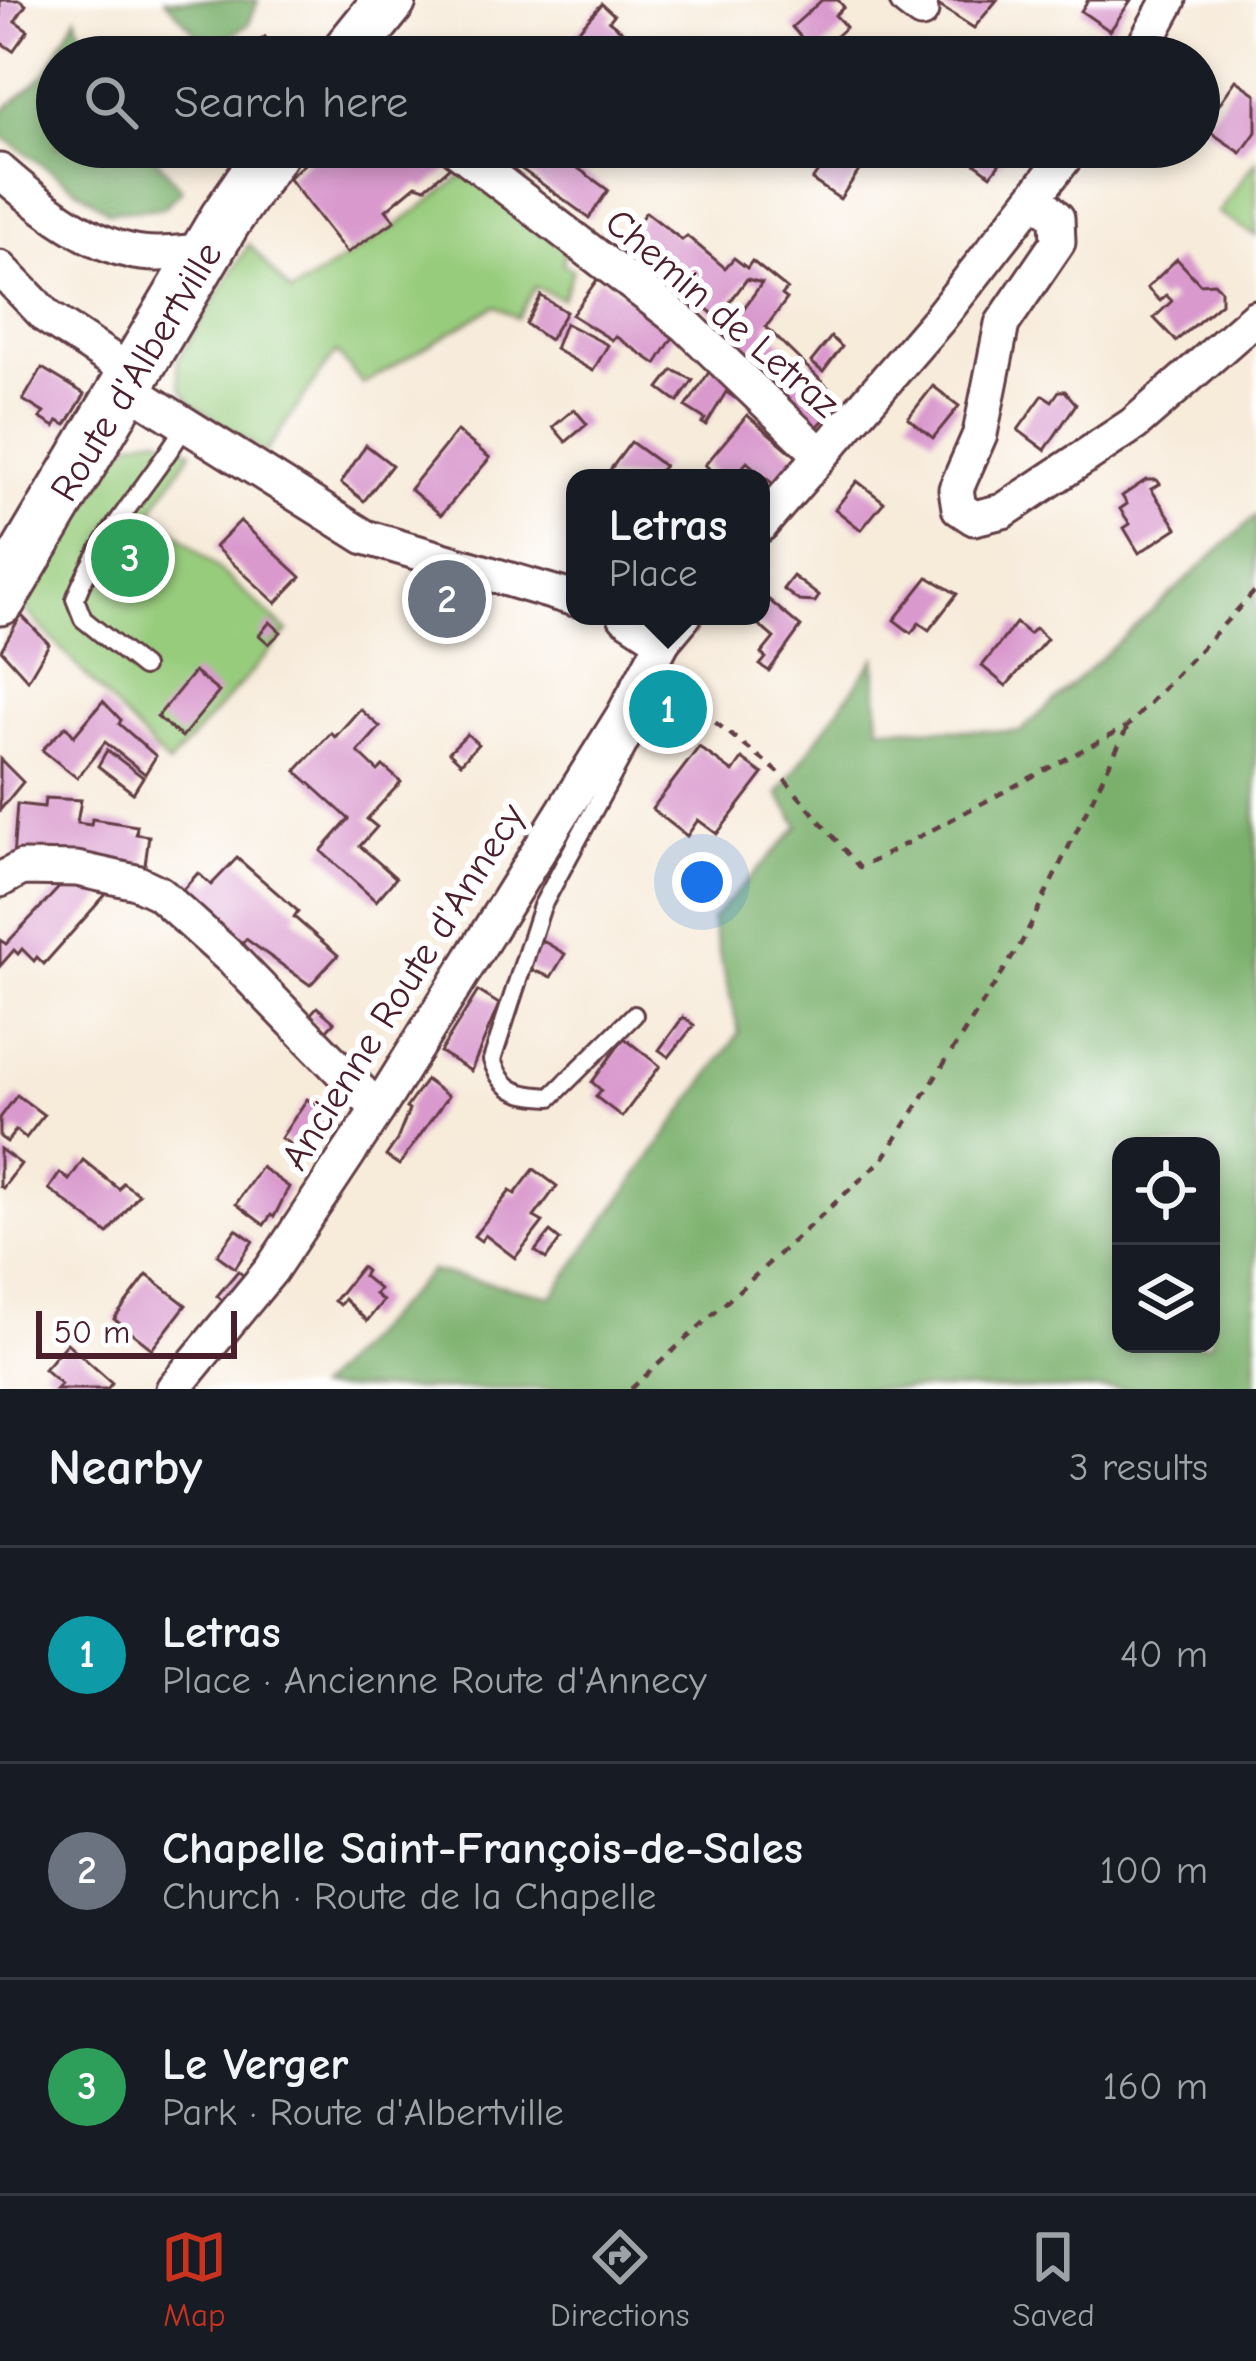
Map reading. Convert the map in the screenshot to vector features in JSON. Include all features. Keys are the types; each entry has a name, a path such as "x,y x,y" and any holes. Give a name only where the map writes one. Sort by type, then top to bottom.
{"main road":[{"path":"369,36 390,0"},
{"name":"Route d'Albertville","path":"0,599 206,251 261,168"}],"street":[{"path":"1149,36 1168,0"},
{"name":"Chemin de Letraz","path":"481,168 686,325 821,454"},
{"path":"770,514 938,320 1057,168"},
{"path":"0,172 72,226 108,244 133,252 206,251"},
{"path":"1036,197 1057,218 1058,242 1001,324 980,434 956,489 959,508 974,518 1003,511 1135,424 1256,317"},
{"path":"0,268 47,317 185,425 365,537 566,596"},
{"path":"639,625 665,642"},
{"name":"Ancienne Route d'Annecy","path":"173,1389 272,1270 378,1109 665,642"},
{"path":"0,880 22,868 77,868 136,882 159,893 232,959 378,1109"}],"lane":[{"path":"143,667 83,619 75,598 84,575 141,485 165,459 185,425"},
{"path":"624,714 633,723 631,741 542,906 492,1060 499,1081 523,1095 550,1097 634,1015"}],"path":[{"path":"631,1389 883,1159 1022,942 1128,726 1256,590"},
{"path":"665,642 860,868 1128,726"}],"green space":[{"path":"165,0 258,0 249,24 231,36 199,36"},
{"path":"76,17 83,36 66,36"},
{"path":"36,82 36,160 0,135 0,114"},
{"path":"1256,160 1256,236 1218,213"},
{"path":"47,168 164,168 182,190 163,208 109,212"},
{"path":"466,173 567,245 562,264 573,270 562,299 535,287 517,318 495,306 363,384 336,352 265,453 192,403 181,388 177,361 249,244 291,293 398,225"},
{"path":"156,436 192,451 152,510 288,631 168,765 24,608 117,456 130,443"},
{"path":"1256,516 1256,1389 316,1389 431,1271 552,1296 739,1033 711,920 799,826 778,794 875,658 879,727 1020,732"}],"building":[{"path":"0,0 20,0 26,5 15,21 28,30 13,51 0,42"},
{"path":"822,0 838,0 844,7 835,15 846,27 836,36 800,36 792,27"},
{"path":"930,0 997,0 974,28"},
{"path":"1088,0 1131,0 1110,31 1081,11"},
{"path":"602,4 614,15 609,21 626,34 624,36 573,36"},
{"path":"1236,80 1256,94 1256,132 1241,153 1220,139 1220,103"},
{"path":"300,168 449,168 425,188 416,185 386,210 395,221 347,253 288,178"},
{"path":"520,168 578,168 608,190 589,218"},
{"path":"820,168 861,168 840,199 812,180"},
{"path":"646,212 682,240 687,236 725,268 734,258 747,268 752,261 787,289 782,295 787,299 766,327 842,401 815,429 718,344 762,283 747,279 718,318 672,286 665,294 614,252"},
{"path":"1177,259 1200,284 1214,283 1221,290 1221,303 1176,341 1154,318 1172,301 1166,295 1160,301 1147,288"},
{"path":"599,277 677,331 656,364 572,315"},
{"path":"541,296 566,312 549,340 526,324"},
{"path":"565,323 608,345 593,371 555,349"},
{"path":"831,337 842,347 823,372 811,362"},
{"path":"715,363 746,385 735,398 726,392 706,425 702,423 705,419 686,407"},
{"path":"42,368 85,394 66,425 58,421 55,427 40,418 44,413 23,400"},
{"path":"673,370 693,380 678,402 659,388"},
{"path":"933,386 959,406 933,438 908,418"},
{"path":"1059,391 1065,391 1076,404 1045,450 1018,430 1043,395 1052,401"},
{"path":"574,409 587,424 566,442 553,427"},
{"path":"747,415 797,457 774,485 770,469 755,469 747,462 741,469 705,465"},
{"path":"457,431 490,458 441,515 410,489"},
{"path":"631,442 664,466 661,469 611,469"},
{"path":"366,445 392,465 364,501 341,483"},
{"path":"1146,480 1160,484 1151,489 1177,528 1139,553 1124,528 1130,524 1120,509 1127,504 1122,496"},
{"path":"857,481 884,502 861,530 835,509"},
{"path":"240,521 301,577 276,603 215,547"},
{"path":"793,576 819,596 815,602 799,601 783,589"},
{"path":"928,577 957,594 929,630 919,623 911,633 894,620"},
{"path":"442,580 466,600 468,610 459,619 427,598"},
{"path":"770,601 801,627 769,671 760,665 766,658 761,654 774,638 759,625 770,625"},
{"path":"21,615 49,644 28,680 1,650"},
{"path":"270,622 281,632 269,644 259,635"},
{"path":"1016,623 1029,634 1035,628 1047,639 1006,686 982,666"},
{"path":"194,672 219,692 182,737 157,717"},
{"path":"103,701 121,720 119,724 156,756 145,774 105,742 77,778 42,750 66,726 74,736"},
{"path":"360,709 380,727 358,752 378,771 383,766 401,782 367,819 377,827 360,846 396,878 376,901 321,851 349,819 296,771"},
{"path":"467,734 478,744 461,763 449,752"},
{"path":"699,747 733,772 742,759 763,774 717,834 698,820 687,836 652,809"},
{"path":"107,750 143,777 133,793 98,766"},
{"path":"0,759 23,782 0,810"},
{"path":"45,798 81,800 77,823 91,825 92,819 137,826 136,834 149,836 144,872 13,858 17,804 44,807"},
{"path":"237,858 298,911 294,917 338,955 310,985 246,939 238,949 179,894 198,873 211,885"},
{"path":"69,877 107,893 44,964 22,949 18,954 14,950 0,966 0,940 6,944"},
{"path":"540,939 565,954 551,977 529,969"},
{"path":"478,991 499,1004 471,1071 440,1052"},
{"path":"317,1007 334,1022 325,1032 308,1017"},
{"path":"683,1017 694,1025 669,1057 659,1050"},
{"path":"624,1038 660,1066 622,1117 596,1097 601,1090 592,1082"},
{"path":"426,1080 448,1096 399,1165 386,1156 397,1140 406,1108"},
{"path":"17,1095 44,1115 26,1138 16,1130 7,1142 0,1137 0,1118"},
{"path":"307,1099 335,1119 309,1157 281,1138"},
{"path":"0,1149 21,1164 3,1188 0,1186"},
{"path":"83,1160 119,1189 123,1183 139,1194 108,1234 49,1189 60,1173 69,1180"},
{"path":"261,1167 289,1187 274,1217 264,1225 236,1204"},
{"path":"534,1169 557,1186 534,1217 543,1222 515,1258 485,1235 481,1241 474,1236"},
{"path":"236,1229 253,1241 235,1268 217,1255"},
{"path":"550,1232 560,1240 546,1259 535,1251"},
{"path":"361,1267 383,1301 367,1321 344,1299 340,1305 334,1301"},
{"path":"238,1271 247,1279 227,1304 217,1296"},
{"path":"147,1275 186,1305 152,1349 114,1319"},
{"path":"67,1343 112,1383 107,1389 56,1389 61,1384 44,1369"}],"place":[{"name":"Le Verger","path":"130,558"},
{"name":"Chapelle Saint-François-de-Sales","path":"447,599"},
{"name":"Letras","path":"668,709"}]}
